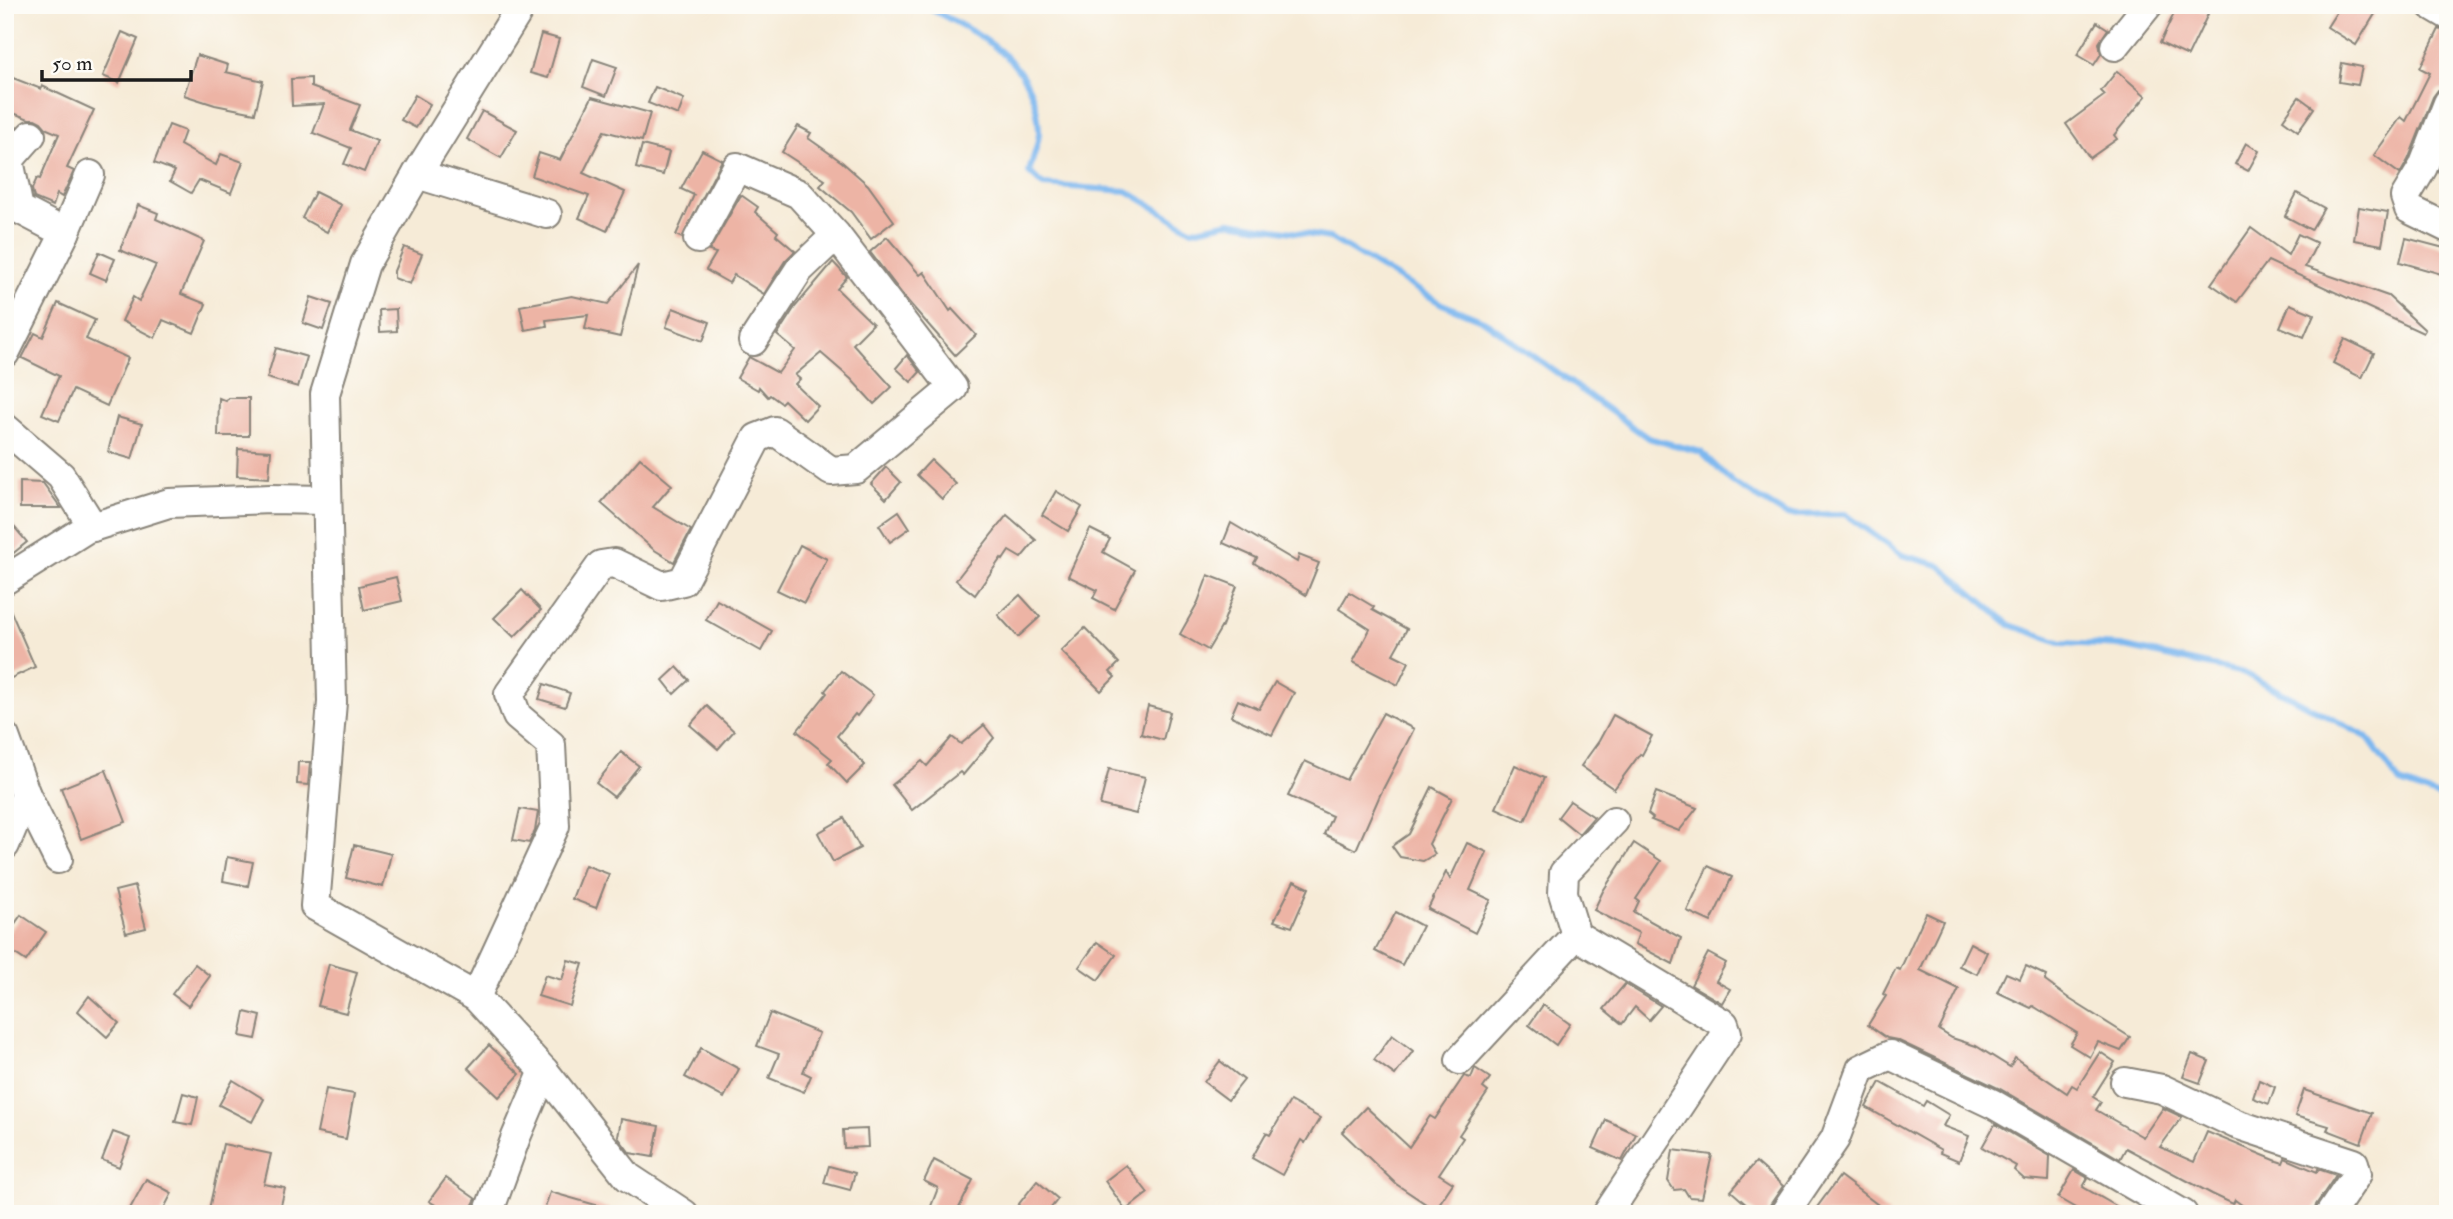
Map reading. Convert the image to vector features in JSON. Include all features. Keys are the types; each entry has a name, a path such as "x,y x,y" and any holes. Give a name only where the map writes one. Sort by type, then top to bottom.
{"street":[{"path":"523,5 417,174 365,264 325,394 332,702 315,906 476,997 544,1071 628,1177 684,1214"},
{"path":"2115,46 2148,5"},
{"path":"2431,5 2448,15"},
{"path":"2448,103 2423,167 2405,197 2409,209 2448,228"},
{"path":"31,135 9,160 19,209 65,233"},
{"path":"476,997 555,826 551,745 517,716 509,694 601,565 614,563 662,586 683,581 757,438 775,431 831,471 856,469 953,388 836,235 799,194 737,167 698,239"},
{"path":"417,174 547,214"},
{"path":"5,353 65,233 90,175"},
{"path":"753,341 799,270 836,235"},
{"path":"5,428 61,476 93,527"},
{"path":"5,580 86,529 169,503 326,500"},
{"path":"5,737 26,795 58,859"},
{"path":"5,845 26,795"},
{"path":"1607,1214 1727,1033 1724,1024 1576,935 1563,893 1564,873 1614,821"},
{"path":"1460,1059 1576,935"},
{"path":"1784,1214 1835,1139 1861,1069 1890,1055 1993,1104 2183,1214"},
{"path":"488,1214 544,1071"},
{"path":"2125,1082 2162,1089 2236,1124 2354,1163 2357,1174 2330,1214"}],"building":[{"path":"2178,5 2188,5 2208,14 2188,56 2160,43"},
{"path":"2341,5 2360,5 2375,14 2356,45 2327,27"},
{"path":"2097,22 2108,29 2099,43 2101,54 2094,65 2077,55"},
{"path":"2439,29 2448,32 2448,87 2438,90 2433,97 2400,174 2374,155 2401,117 2406,121 2430,73 2420,68"},
{"path":"122,32 138,39 119,83 103,76"},
{"path":"541,34 559,39 548,78 530,73"},
{"path":"197,55 228,65 226,72 263,81 255,113 184,95"},
{"path":"593,59 617,67 606,96 583,87"},
{"path":"2342,63 2362,67 2358,85 2339,82"},
{"path":"2117,71 2146,96 2114,135 2117,139 2090,158 2066,124 2105,95 2101,91"},
{"path":"13,78 41,89 42,86 94,110 67,168 74,171 62,197 57,194 53,206 34,198 32,189 37,178 40,179 59,134 47,129 35,119 5,110 5,98"},
{"path":"311,78 311,87 360,105 350,130 377,141 364,172 344,164 351,148 313,133 324,104 292,106 291,79"},
{"path":"655,87 684,99 678,115 648,103"},
{"path":"415,95 430,104 416,128 401,120"},
{"path":"592,97 650,113 642,141 604,131 583,173 625,192 607,231 579,218 589,196 532,176 539,153 560,160"},
{"path":"2299,97 2314,108 2298,131 2283,120"},
{"path":"482,111 517,130 501,158 467,139"},
{"path":"169,125 185,131 180,145 216,165 221,154 243,162 231,193 199,180 191,193 170,181 175,171 154,163"},
{"path":"798,126 811,133 808,138 868,185 894,221 871,239 851,212 820,186 825,180 782,152"},
{"path":"2246,143 2259,151 2248,171 2235,164"},
{"path":"642,145 669,152 663,175 636,168"},
{"path":"702,150 722,160 682,238 676,235 694,195 681,189"},
{"path":"315,192 341,205 327,232 302,218"},
{"path":"2297,193 2324,208 2311,230 2285,216"},
{"path":"741,195 758,207 755,212 795,251 785,261 764,294 734,275 729,283 706,270 716,253 709,251"},
{"path":"138,205 158,213 156,219 204,241 181,294 206,304 194,333 163,320 155,338 122,321 133,297 139,301 156,265 120,250"},
{"path":"2359,207 2388,212 2382,245 2354,240"},
{"path":"2251,228 2288,255 2298,234 2317,243 2305,267 2388,296 2425,330 2423,333 2268,261 2237,302 2211,284"},
{"path":"887,237 920,275 924,272 950,311 952,309 976,335 955,355 906,299 870,252"},
{"path":"2406,238 2448,249 2448,276 2400,262"},
{"path":"404,247 422,254 410,284 394,278 394,271"},
{"path":"99,252 115,259 106,280 90,273"},
{"path":"833,262 847,277 837,289 873,324 853,344 892,387 874,404 821,353 795,375 800,379 795,384 818,406 805,420 784,400 781,403 770,395 768,397 759,387 758,390 737,378 749,357 778,373 795,350 777,335 795,307"},
{"path":"638,265 620,337 585,329 588,315 546,320 547,326 525,330 520,306 572,296 608,304"},
{"path":"311,297 332,304 323,330 303,323"},
{"path":"58,303 95,320 86,339 128,358 107,406 73,390 59,421 42,414 59,376 22,358 35,333 43,337"},
{"path":"2290,304 2314,314 2304,337 2280,327"},
{"path":"673,308 710,322 703,341 666,327"},
{"path":"396,309 397,331 380,332 379,310"},
{"path":"2345,339 2374,353 2362,378 2333,363"},
{"path":"276,348 307,357 298,387 267,378"},
{"path":"907,355 920,372 911,382 896,368"},
{"path":"219,398 226,401 228,398 249,398 249,436 218,436"},
{"path":"117,417 142,424 132,459 108,452"},
{"path":"238,449 271,451 269,478 237,476"},
{"path":"640,458 672,485 653,507 691,530 674,562 653,549 601,503"},
{"path":"931,460 956,484 942,499 917,475"},
{"path":"886,467 901,482 886,499 871,484"},
{"path":"20,482 43,483 61,508 20,508"},
{"path":"1056,491 1082,507 1068,531 1042,515"},
{"path":"899,511 910,528 890,542 879,525"},
{"path":"1007,515 1036,540 1021,558 1009,551 1003,560 1001,558 975,595 956,580"},
{"path":"5,516 27,542 5,560"},
{"path":"1231,523 1297,562 1299,555 1319,563 1306,595 1254,563 1257,558 1223,543"},
{"path":"1090,529 1110,539 1103,552 1135,570 1114,609 1093,598 1097,590 1068,576"},
{"path":"800,545 827,559 804,603 777,590"},
{"path":"1208,575 1237,586 1222,626 1208,650 1180,634 1198,602"},
{"path":"396,577 402,601 364,610 359,586"},
{"path":"522,590 541,610 514,637 494,618"},
{"path":"1349,592 1374,607 1372,610 1407,629 1393,654 1409,662 1398,685 1353,662 1370,629 1339,609"},
{"path":"1020,595 1040,617 1018,637 998,615"},
{"path":"5,598 35,667 5,681"},
{"path":"717,600 772,631 761,651 706,620"},
{"path":"1085,628 1119,663 1110,672 1115,677 1101,691 1061,651"},
{"path":"677,667 689,680 674,694 663,680"},
{"path":"841,671 873,695 837,736 865,765 847,783 828,763 832,759 797,731"},
{"path":"1275,682 1294,693 1272,735 1231,716 1238,700 1259,709"},
{"path":"544,684 570,693 565,707 539,699"},
{"path":"707,706 734,731 718,749 690,725"},
{"path":"1148,706 1170,712 1163,740 1141,734"},
{"path":"1383,713 1414,729 1380,795 1356,850 1324,834 1332,816 1288,796 1305,761 1346,780"},
{"path":"1613,715 1652,736 1642,755 1640,754 1614,789 1581,766"},
{"path":"984,725 994,738 963,775 960,772 912,810 892,785 922,761 927,766 952,737 961,744"},
{"path":"621,752 639,766 614,797 596,783"},
{"path":"298,762 310,762 308,785 297,784"},
{"path":"1515,765 1544,778 1525,821 1496,808"},
{"path":"1109,769 1145,777 1136,814 1100,805"},
{"path":"106,770 126,822 81,839 61,788"},
{"path":"1432,787 1452,798 1429,844 1435,854 1423,861 1400,857 1392,846 1409,834"},
{"path":"1656,792 1697,808 1679,831 1651,820 1653,818 1648,814"},
{"path":"1570,801 1594,817 1579,834 1558,817"},
{"path":"520,809 538,812 535,831 529,843 513,840"},
{"path":"844,818 860,848 833,862 818,833"},
{"path":"1467,843 1487,852 1470,890 1491,900 1475,933 1428,909 1446,872 1450,879"},
{"path":"1634,843 1661,861 1636,899 1639,901 1634,912 1681,938 1673,964 1635,944 1639,933 1594,910"},
{"path":"354,845 391,854 383,887 346,878"},
{"path":"227,857 253,862 248,886 223,881"},
{"path":"585,865 609,874 596,908 572,899"},
{"path":"1708,866 1732,877 1711,922 1687,911"},
{"path":"1294,881 1309,888 1292,927 1274,921"},
{"path":"135,886 146,928 126,933 115,891"},
{"path":"1396,912 1422,926 1402,965 1375,951"},
{"path":"1926,913 1943,921 1920,970 1959,989 1939,1030 1952,1038 1976,1046 2010,1067 2015,1058 2067,1093 2072,1085 2077,1088 2100,1052 2115,1062 2093,1097 2101,1102 2096,1110 2143,1137 2163,1108 2182,1117 2160,1147 2194,1162 2207,1132 2283,1163 2285,1158 2317,1172 2318,1169 2336,1175 2316,1205 2314,1214 2254,1214 2235,1200 2233,1204 2212,1194 2126,1148 2120,1159 2000,1089 1897,1040 1887,1038 1868,1025 1886,996 1883,994 1896,968 1900,970"},
{"path":"21,915 46,932 26,961 5,947 5,938"},
{"path":"1097,942 1116,955 1098,980 1079,967"},
{"path":"1970,943 1987,952 1977,974 1959,966"},
{"path":"1708,953 1726,963 1716,981 1730,989 1722,1003 1691,985"},
{"path":"568,960 583,964 570,1006 538,996 545,975 562,980"},
{"path":"195,964 210,976 188,1006 172,994"},
{"path":"329,964 357,972 346,1013 318,1006"},
{"path":"2026,966 2047,976 2045,981 2130,1037 2121,1051 2098,1042 2090,1057 2070,1045 2077,1033 2033,1006 2031,1008 1997,992 2006,973 2020,979"},
{"path":"1625,984 1661,1006 1649,1020 1635,1007 1622,1024 1604,1009"},
{"path":"89,996 119,1023 107,1037 78,1011"},
{"path":"1543,1005 1570,1024 1556,1045 1529,1025"},
{"path":"245,1012 261,1016 256,1039 240,1036"},
{"path":"770,1013 819,1033 803,1072 811,1076 804,1092 769,1078 779,1054 757,1046"},
{"path":"1392,1035 1413,1051 1395,1075 1374,1060"},
{"path":"489,1045 520,1074 499,1097 468,1068"},
{"path":"701,1048 739,1069 724,1098 685,1077"},
{"path":"2192,1054 2209,1061 2200,1083 2183,1077"},
{"path":"1220,1061 1244,1080 1228,1100 1204,1082"},
{"path":"1475,1068 1490,1078 1483,1088 1488,1092 1459,1135 1463,1138 1439,1174 1453,1183 1435,1210 1396,1184 1342,1132 1366,1107 1409,1147 1430,1116 1435,1119 1464,1076 1471,1078"},
{"path":"233,1080 264,1099 252,1122 219,1105"},
{"path":"2259,1080 2275,1087 2269,1104 2253,1098"},
{"path":"1880,1082 1923,1106 1926,1101 1949,1115 1943,1126 1969,1136 1959,1161 1940,1153 1941,1150 1866,1107"},
{"path":"326,1089 354,1094 346,1139 317,1133"},
{"path":"2304,1090 2372,1113 2361,1143 2327,1130 2329,1126 2295,1116"},
{"path":"183,1093 198,1097 192,1125 175,1122"},
{"path":"1290,1101 1320,1118 1305,1143 1301,1140 1282,1175 1252,1158 1266,1133 1270,1135"},
{"path":"621,1119 659,1126 653,1157 630,1153 618,1137"},
{"path":"1606,1120 1636,1134 1622,1161 1593,1148"},
{"path":"1995,1124 2050,1156 2049,1181 2024,1179 2014,1170 2016,1166 1982,1147"},
{"path":"867,1129 868,1147 844,1148 843,1130"},
{"path":"113,1132 130,1138 119,1167 102,1160"},
{"path":"223,1144 271,1154 264,1184 285,1188 279,1214 208,1214"},
{"path":"1673,1150 1712,1155 1702,1198 1689,1197 1684,1189 1674,1190 1668,1181"},
{"path":"934,1160 973,1180 956,1214 928,1214 938,1188 924,1181"},
{"path":"1756,1162 1783,1186 1770,1205 1768,1214 1757,1214 1731,1191"},
{"path":"1126,1165 1148,1193 1126,1210 1105,1181"},
{"path":"829,1166 855,1173 850,1190 824,1183"},
{"path":"2074,1170 2088,1178 2083,1187 2130,1214 2086,1214 2058,1198"},
{"path":"1840,1176 1890,1214 1812,1214"},
{"path":"446,1178 476,1199 468,1214 450,1214 429,1201"},
{"path":"146,1179 172,1193 161,1214 127,1214"},
{"path":"1037,1181 1058,1199 1046,1214 1011,1214"},
{"path":"550,1192 610,1209 610,1214 543,1214"}],"waterway":[{"path":"923,5 983,38 1015,66 1027,84 1035,105 1039,130 1029,172 1043,185 1127,191 1192,230 1230,222 1330,238 1442,304 1486,322 1648,438 1701,452 1732,482 1786,515 1845,514 1902,555 1939,565 2010,625 2062,643 2121,646 2244,673 2367,737 2400,783 2448,800"}]}
